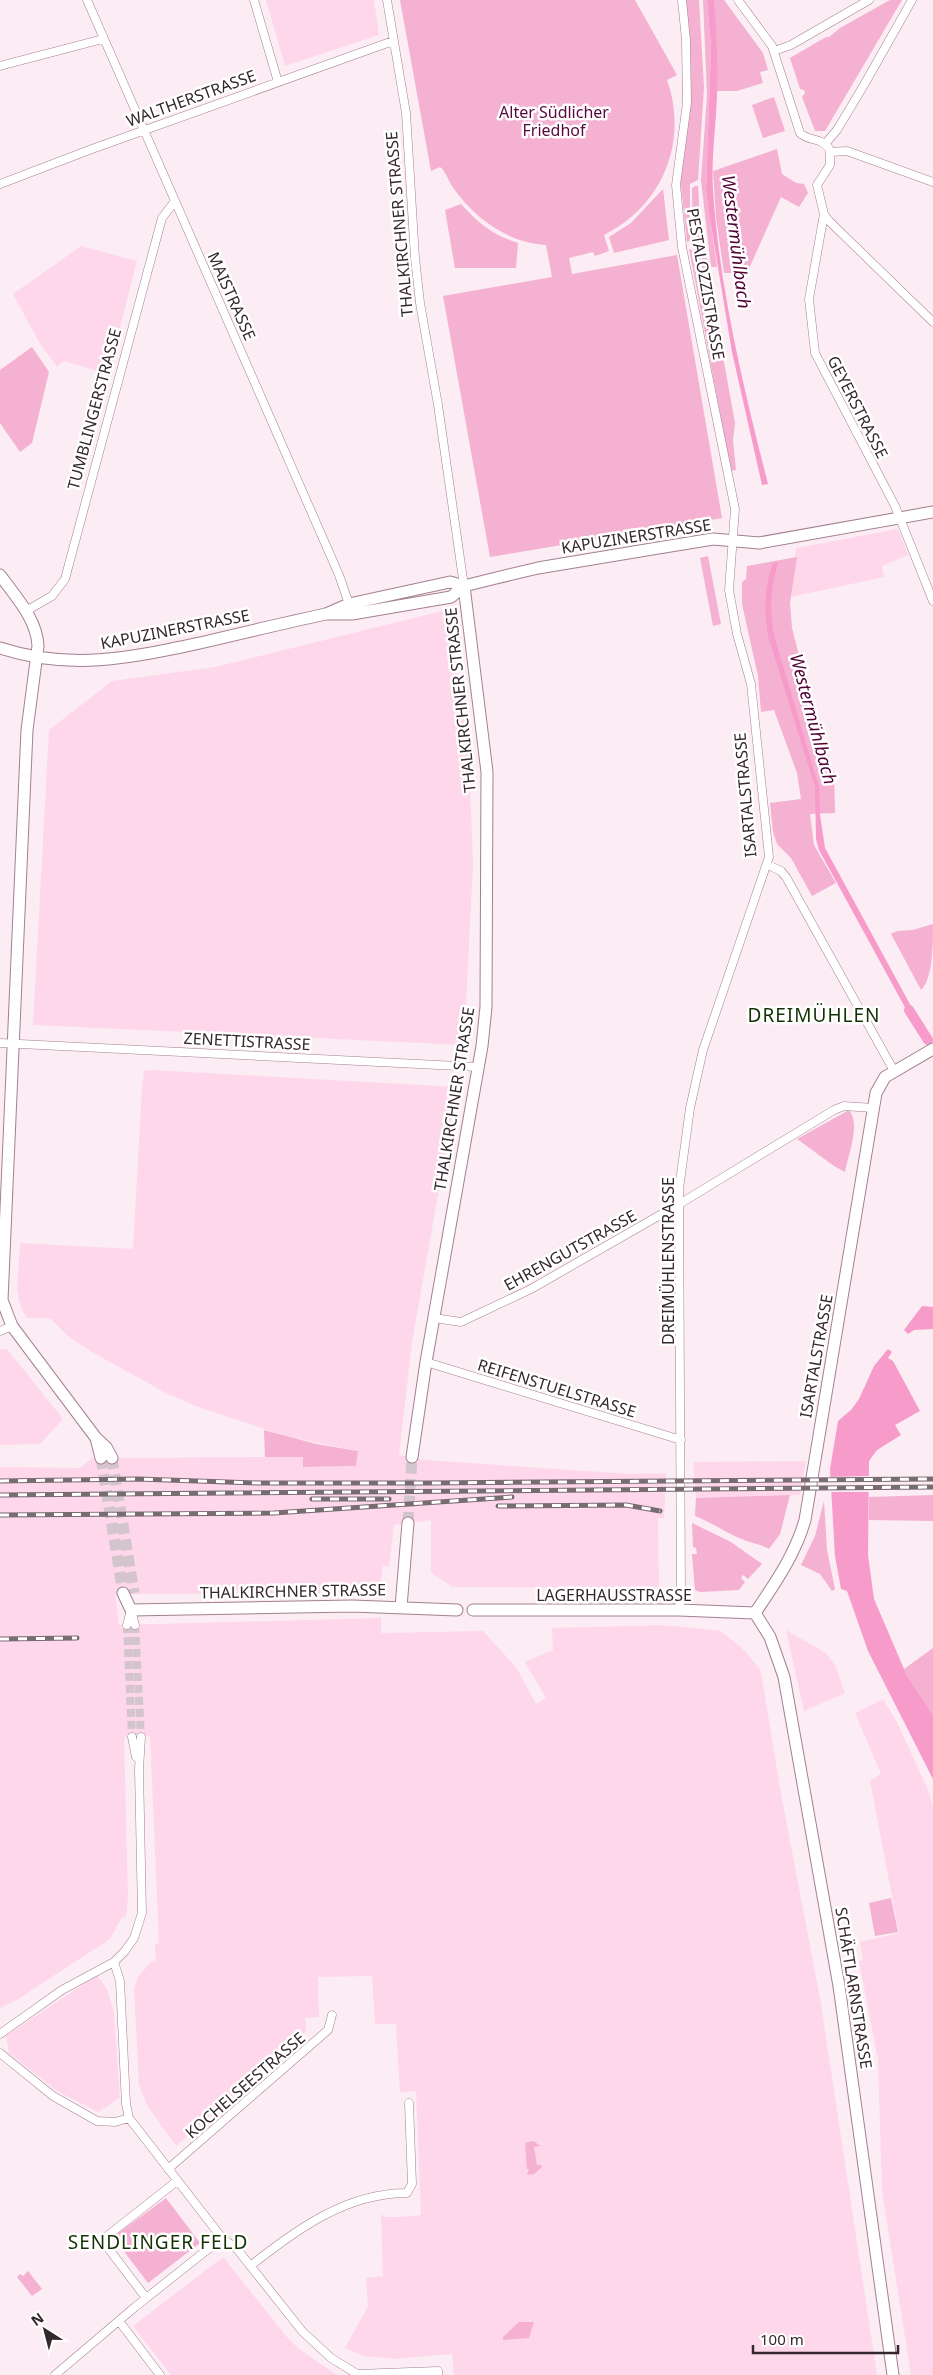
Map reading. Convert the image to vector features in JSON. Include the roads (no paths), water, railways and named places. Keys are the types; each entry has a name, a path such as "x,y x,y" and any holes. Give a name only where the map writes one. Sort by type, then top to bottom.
{"street":[{"name":"MAISTRASSE","path":"87,0 339,575 349,604"},
{"path":"254,0 278,82"},
{"name":"THALKIRCHNER STRASSE","path":"386,0 406,113 419,293 438,405 464,586 487,772 488,975 484,1028 426,1362 412,1457"},
{"name":"PESTALOZZISTRASSE","path":"682,0 686,40 686,103 676,185 682,248 735,509 733,540"},
{"path":"738,0 774,51 799,132 803,137 816,139 825,144 831,152 829,168 817,186 824,214 839,232 933,322"},
{"path":"774,51 788,46 869,0"},
{"path":"825,144 855,100 912,0"},
{"path":"0,66 103,38"},
{"name":"WALTHERSTRASSE","path":"0,184 393,41"},
{"path":"831,152 847,151 933,182"},
{"name":"TUMBLINGERSTRASSE","path":"26,611 52,596 65,579 162,218 175,201"},
{"name":"GEYERSTRASSE","path":"824,214 809,299 815,353 900,518 933,601"},
{"name":"KAPUZINERSTRASSE","path":"326,614 352,614 451,597 464,586 538,568 707,540 759,542 933,512"},
{"name":"ISARTALSTRASSE","path":"733,540 729,590 736,634 752,684 769,857 768,865 781,871 786,877 894,1071 881,1082 876,1093 873,1108 856,1222 805,1520 799,1541 788,1563 755,1613"},
{"path":"0,575 26,611 37,636 37,658 28,730 14,1044 3,1184 1,1294 12,1326 96,1438 107,1458"},
{"name":"KAPUZINERSTRASSE","path":"0,648 37,658 93,662 134,657 326,614 349,604 450,582 464,586"},
{"name":"DREIMÜHLENSTRASSE","path":"679,1610 681,1597 681,1203 679,1189 690,1108 703,1050 768,865"},
{"name":"ZENETTISTRASSE","path":"0,1043 478,1067"},
{"path":"894,1071 933,1049"},
{"name":"EHRENGUTSTRASSE","path":"434,1318 459,1323 531,1290 681,1203 834,1110 844,1106 873,1108"},
{"path":"0,1330 12,1326"},
{"name":"REIFENSTUELSTRASSE","path":"426,1362 680,1440"},
{"name":"THALKIRCHNER STRASSE","path":"131,1610 401,1607 408,1523"},
{"path":"129,1593 131,1625"},
{"path":"401,1607 457,1610"},
{"name":"LAGERHAUSSTRASSE","path":"474,1610 679,1610 755,1613"},
{"name":"SCHÄFTLARNSTRASSE","path":"755,1613 770,1637 784,1677 839,1986 893,2375"},
{"path":"0,2034 62,1990 114,1962 134,1938 142,1913 137,1737"},
{"path":"114,1962 120,1981 126,2104 129,2118 176,2181 222,2238 232,2244 312,2341 331,2358 357,2374 438,2371 438,2375"},
{"name":"KOCHELSEESTRASSE","path":"168,2169 328,2030 332,2015"},
{"path":"0,2053 53,2096 97,2120 115,2122 129,2118"},
{"path":"250,2266 302,2228 329,2212 377,2195 407,2193 412,2184 409,2103"},
{"path":"146,2298 102,2240 176,2181"},
{"path":"55,2375 146,2298 222,2238"},
{"path":"119,2321 160,2375"}],"waterway":[{"name":"Westermühlbach","path":"909,1010 928,1040"}],"tunnel":[{"path":"408,1523 412,1457"},
{"path":"101,1458 123,1593"},
{"path":"112,1458 134,1593"},
{"path":"127,1625 132,1737"},
{"path":"135,1625 141,1737"}],"railway":[{"path":"0,1481 138,1479 259,1483 429,1483 933,1479"},
{"path":"0,1495 933,1487"},
{"path":"0,1515 274,1513 512,1497"},
{"path":"312,1499 389,1499"},
{"path":"498,1506 626,1505 660,1511"},
{"path":"0,1639 77,1638"}],"district":[{"name":"DREIMÜHLEN","path":"814,1015"},
{"name":"SENDLINGER FELD","path":"158,2242"}],"park label":[{"name":"Alter Südlicher Friedhof","path":"554,121"}]}
